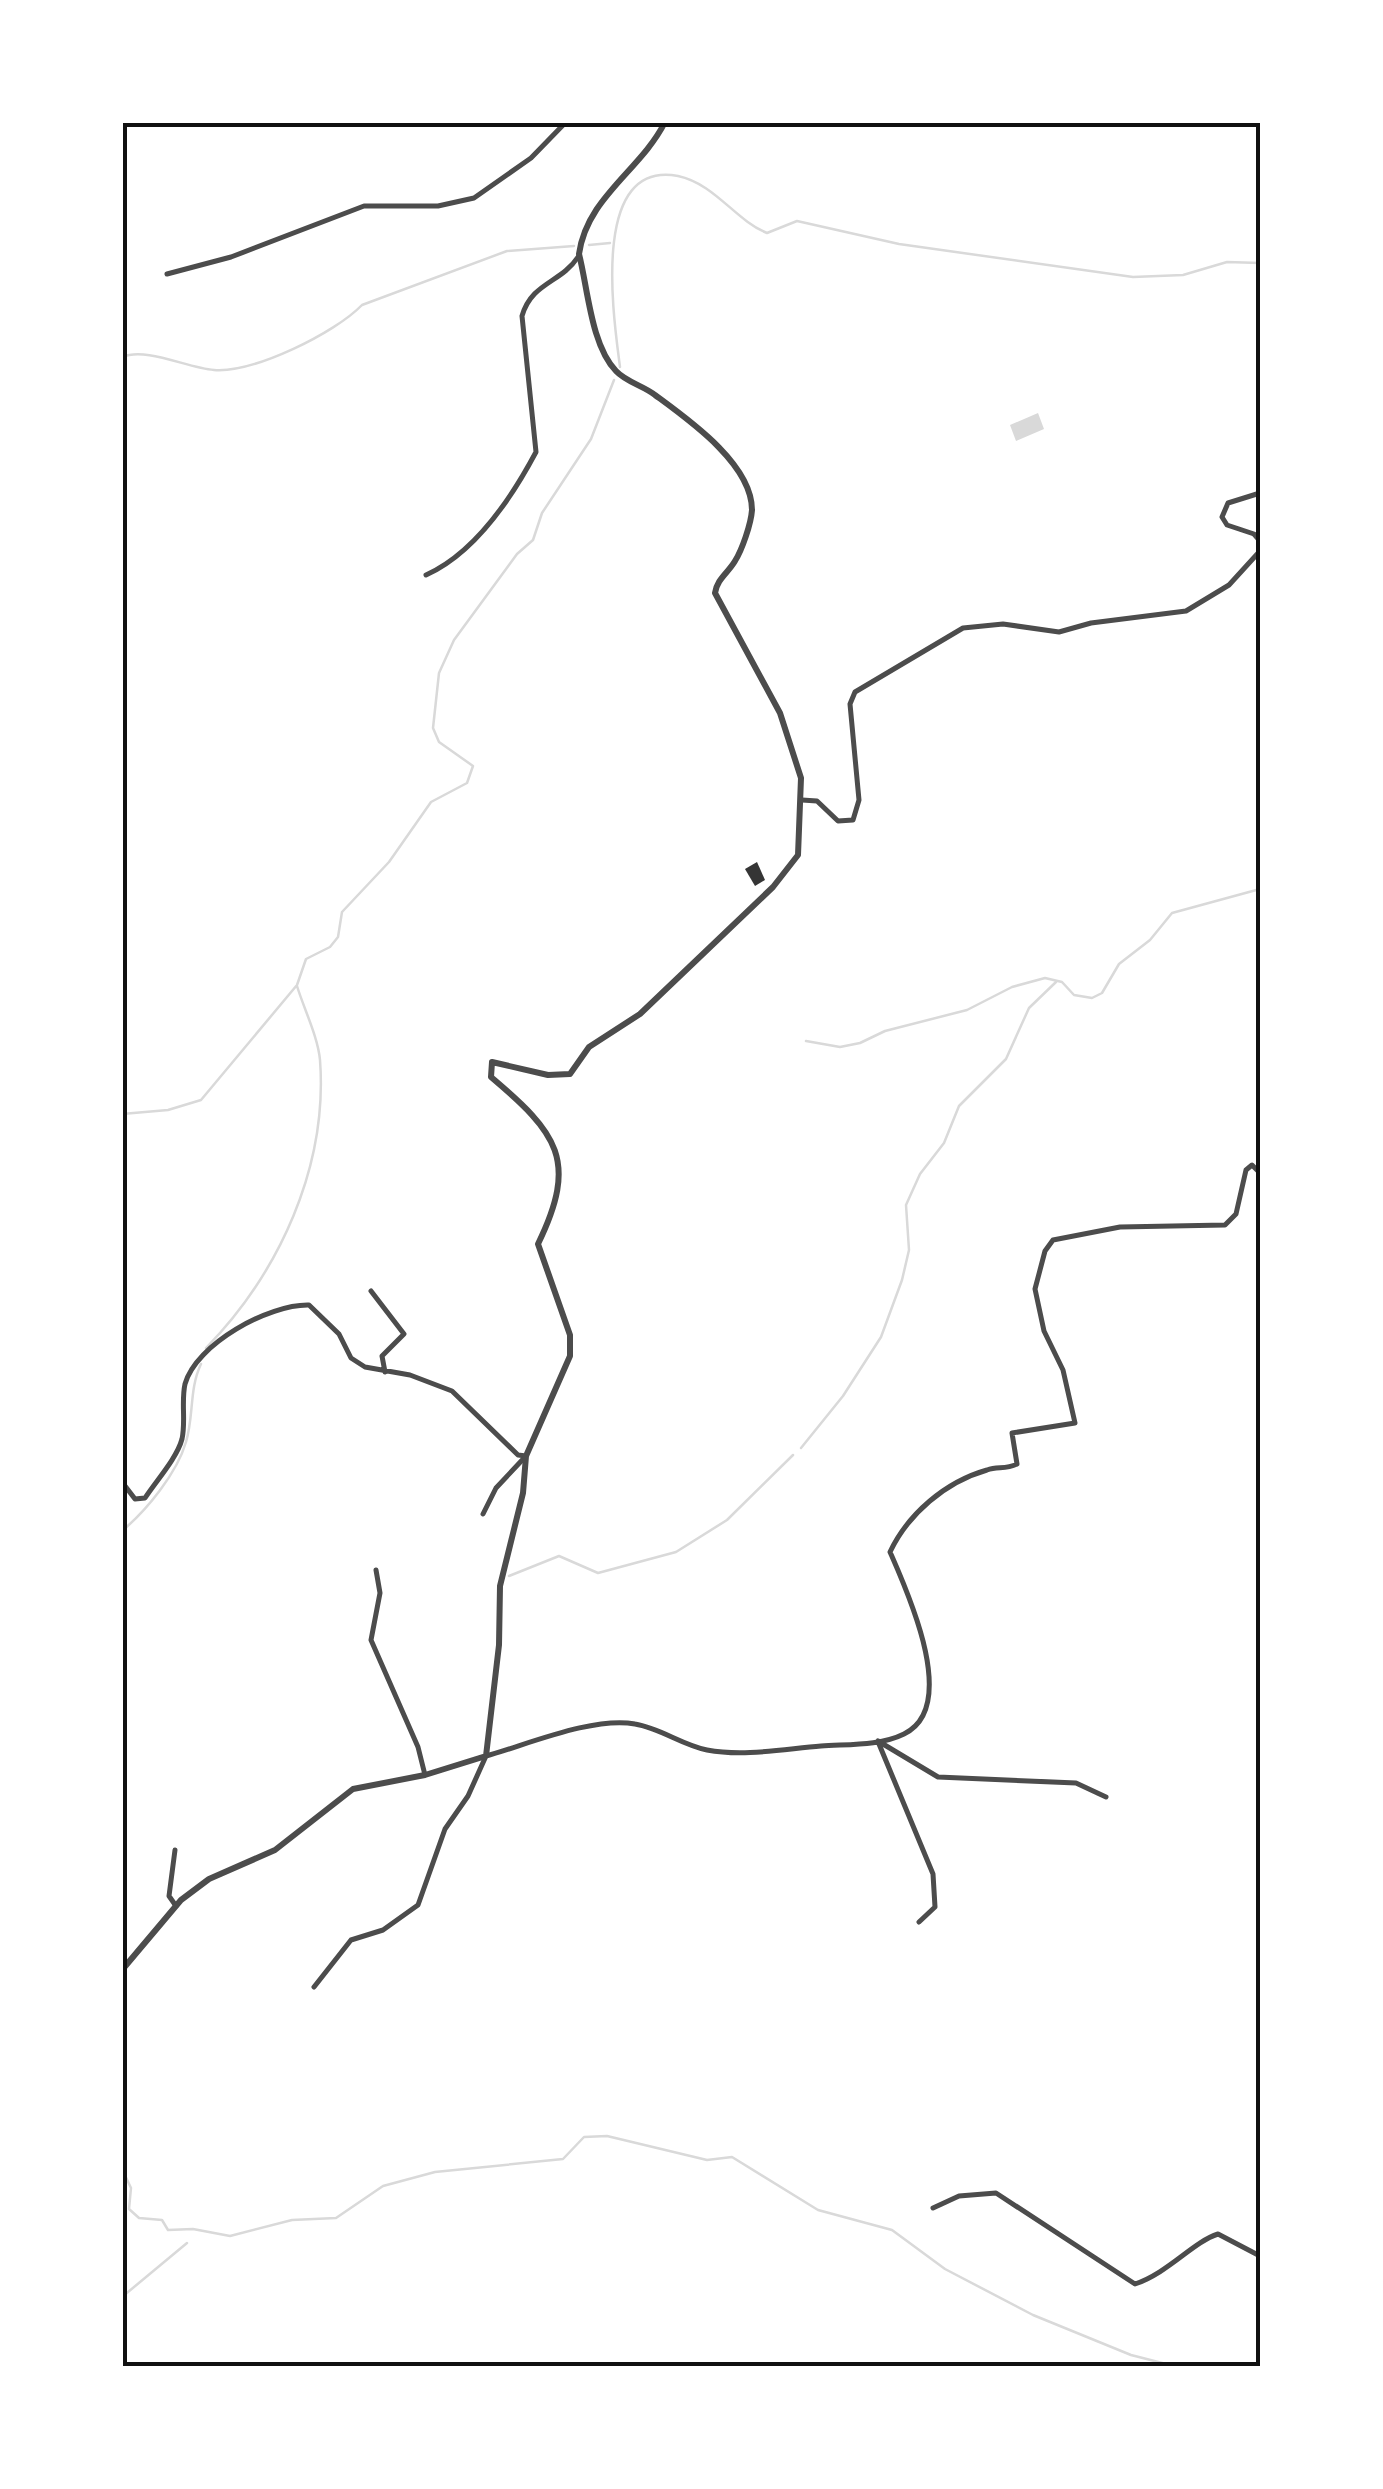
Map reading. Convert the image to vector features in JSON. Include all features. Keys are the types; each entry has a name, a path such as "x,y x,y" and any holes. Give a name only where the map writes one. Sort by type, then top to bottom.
{"street":[{"path":"167,274 231,257 364,206 438,206 474,198 530,158 566,122"},
{"path":"314,1987 351,1940 383,1930 418,1906 445,1829 468,1796 486,1756 499,1645 500,1586 523,1493 526,1456 570,1356 570,1335 538,1244 558,1202 552,1138 540,1120 491,1077 492,1062 548,1075 570,1074 589,1047 640,1014 794,864 801,778 780,713 715,593 716,584 736,560 744,537 752,512 748,493 740,473 715,446 654,394 617,372 603,352 580,254 581,241 611,185 665,122"},
{"path":"426,575 442,568 482,530 536,452 522,316 526,300 541,283 569,271 580,254"},
{"path":"1260,493 1228,503 1222,516 1227,525 1254,534 1260,542"},
{"path":"802,800 821,803 838,821 853,820 859,800 850,704 855,692 963,628 1003,624 1059,632 1091,623 1186,612 1229,585 1260,551"},
{"path":"122,1970 176,1906 210,1879 274,1850 353,1789 425,1775 566,1733 634,1723 706,1750 748,1752 878,1741 906,1734 926,1715 931,1690 914,1606 890,1552 904,1524 934,1498 972,1476 1018,1464 1012,1434 1075,1423 1063,1370 1044,1331 1035,1289 1045,1250 1053,1240 1120,1227 1225,1225 1236,1214 1246,1170 1252,1165 1260,1173"},
{"path":"370,1291 404,1334 382,1356 384,1372"},
{"path":"122,1482 135,1499 145,1498 182,1441 184,1386 193,1366 235,1326 295,1304 309,1304 339,1334 351,1358 384,1372 452,1391 518,1455 526,1456"},
{"path":"483,1514 496,1488 526,1456"},
{"path":"376,1570 380,1593 371,1640 418,1747 425,1775"},
{"path":"878,1741 938,1777 1076,1783 1106,1796"},
{"path":"878,1741 932,1874 934,1907 919,1922"},
{"path":"176,1850 169,1896 176,1906"},
{"path":"933,2208 959,2196 996,2193 1134,2284 1168,2269 1207,2237 1218,2234 1260,2256"}],"shaded area":[{"path":"1038,413 1044,429 1016,441 1010,425"}],"building":[{"path":"757,862 765,880 755,886 745,869"}],"waterway":[{"path":"620,367 613,247 619,217 631,192 650,177 678,176 691,180 767,233 797,221 899,244 1133,277 1183,275 1227,262 1260,263"},
{"path":"589,245 610,243"},
{"path":"122,357 155,356 214,370 250,365 314,339 362,305 507,251 574,246"},
{"path":"122,1114 168,1110 201,1100 297,985 306,959 330,947 338,937 342,912 389,862 431,802 467,783 473,766 439,742 433,728 439,673 454,640 517,554 533,540 542,513 591,439 614,380"},
{"path":"806,1041 840,1047 860,1043 885,1031 967,1010 1012,987 1045,978 1062,982 1074,995 1092,998 1102,993 1119,964 1150,940 1172,913 1260,889"},
{"path":"801,1448 843,1396 881,1337 902,1280 909,1250 906,1205 920,1174 944,1143 959,1106 1006,1059 1029,1008 1056,982"},
{"path":"206,1348 256,1286 276,1252 307,1178 316,1140 320,1060 297,986"},
{"path":"122,1531 160,1490 182,1454 201,1364"},
{"path":"509,1576 559,1556 598,1573 676,1552 727,1520 793,1455"},
{"path":"122,2169 131,2188 129,2209 139,2218 162,2220 168,2230 193,2229 230,2236 292,2220 336,2218 383,2186 435,2172 563,2159 584,2137 607,2136 707,2160 732,2157 818,2210 892,2230 945,2269 1033,2315 1131,2355 1174,2366"},
{"path":"122,2297 187,2243"}]}
